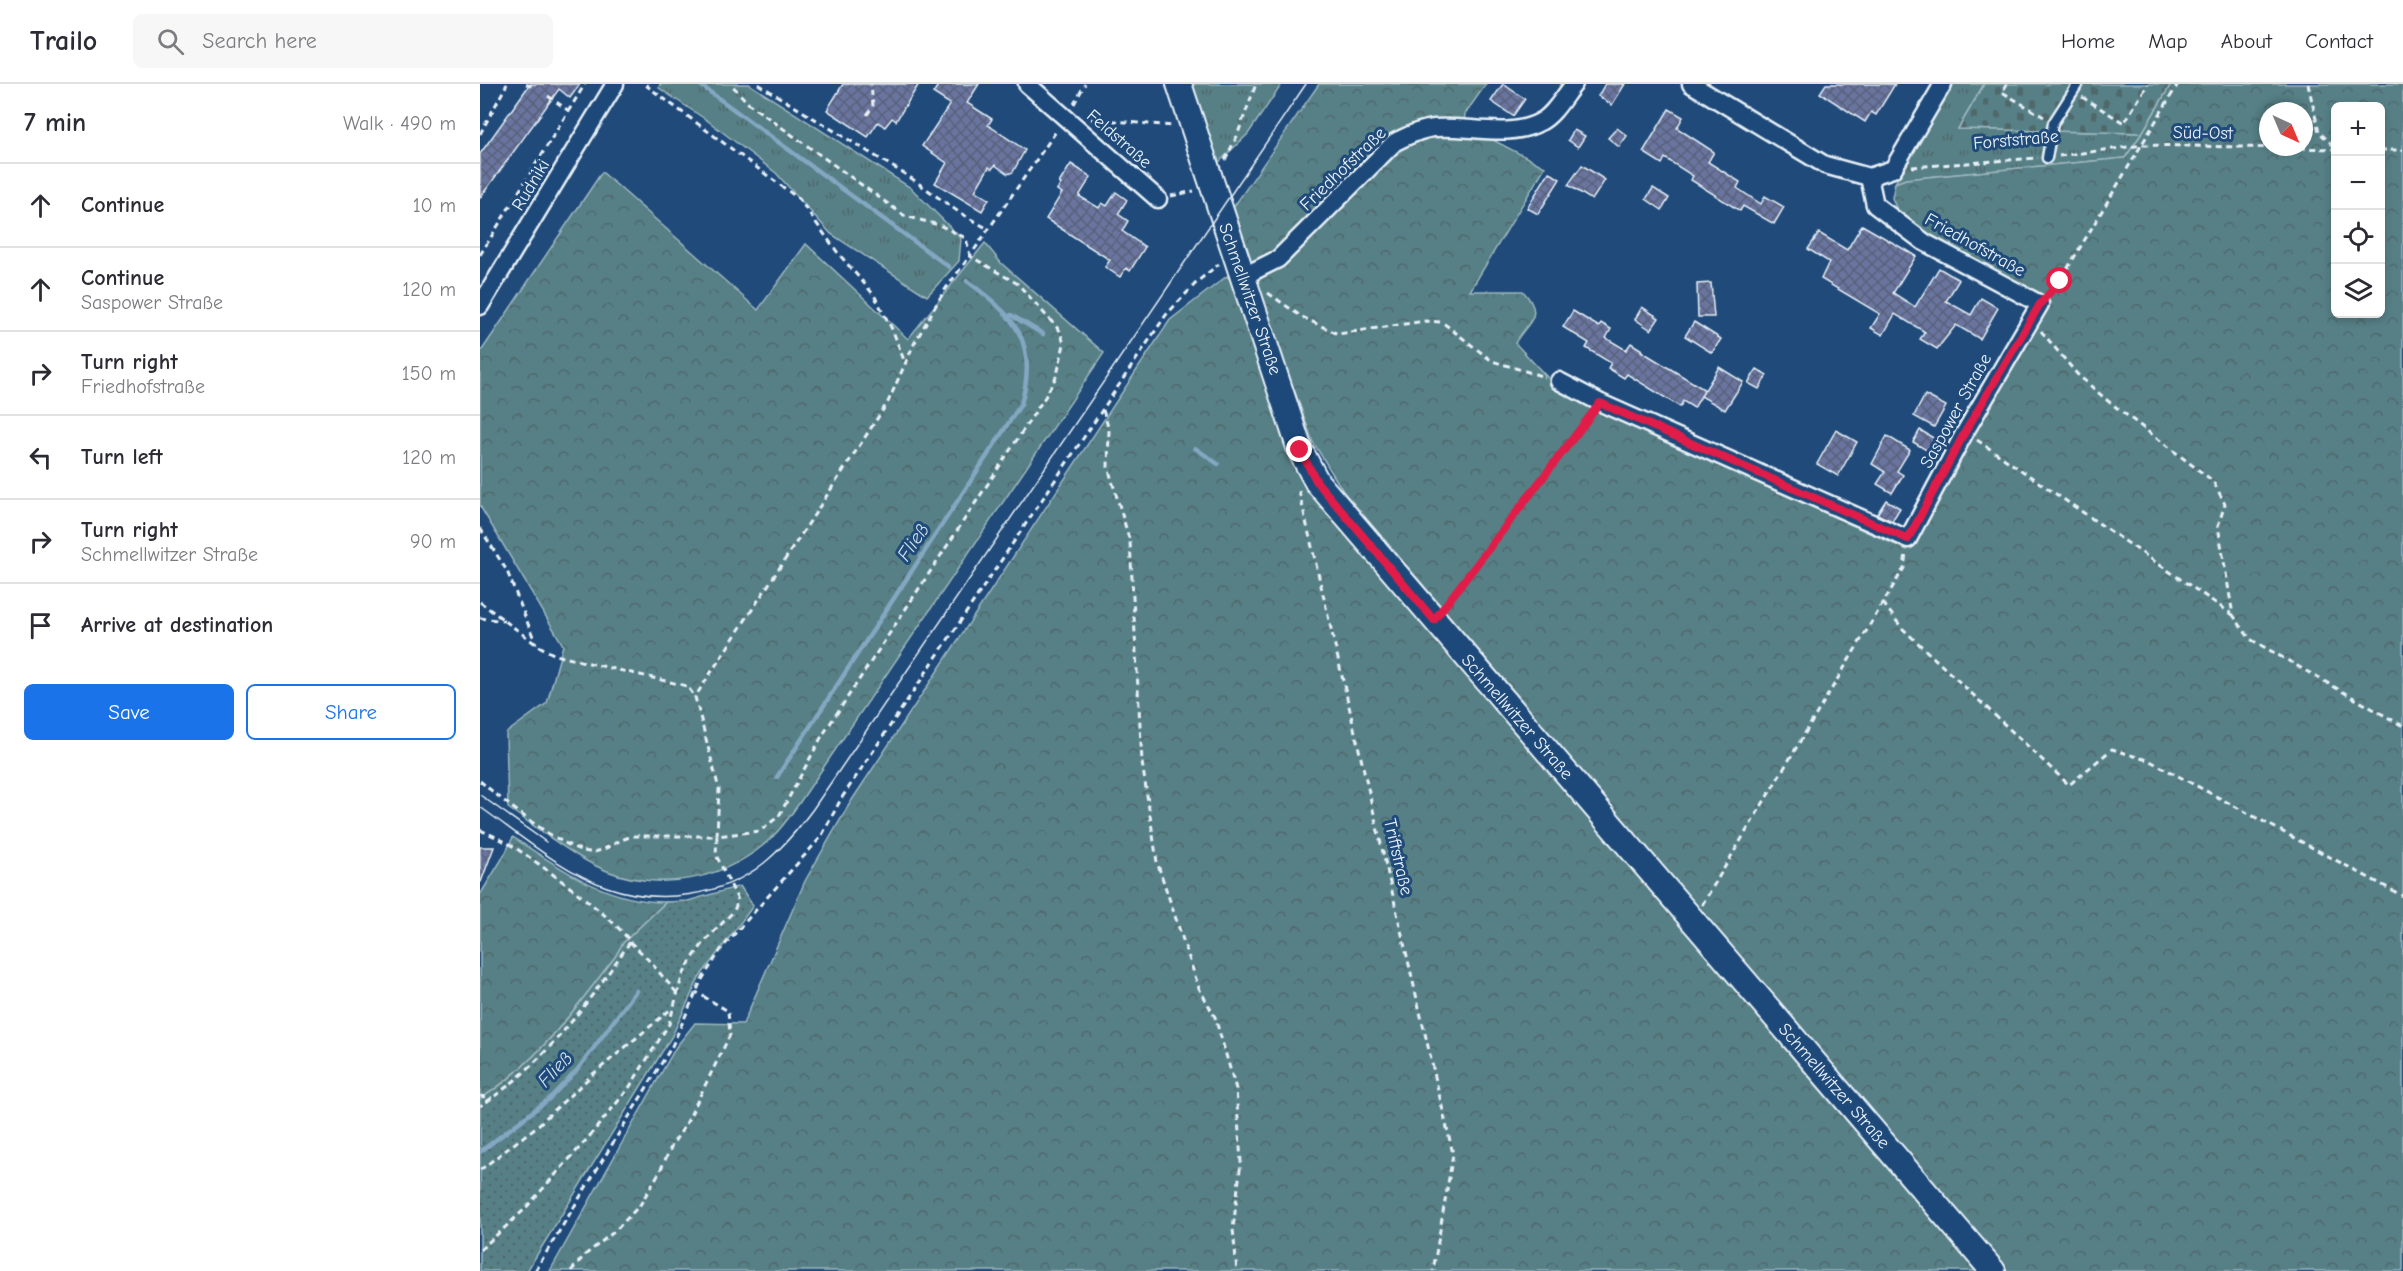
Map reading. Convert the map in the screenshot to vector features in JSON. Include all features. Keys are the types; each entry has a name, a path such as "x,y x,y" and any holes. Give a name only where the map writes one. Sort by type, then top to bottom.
{"street":[{"name":"Rudniki","path":"480,306 615,84"},
{"name":"Feldstraße","path":"1027,84 1158,199"},
{"name":"Schmellwitzer Straße","path":"1179,84 1300,450 1317,482 1993,1271"},
{"name":"Friedhofstraße","path":"1244,276 1278,259 1395,142 1416,132 1434,128 1521,129 1541,122 1553,112 1574,84"},
{"path":"1691,84 1825,165 1869,177 1893,169 1943,84"},
{"name":"Friedhofstraße","path":"1869,177 1875,205 1924,242 2036,311"},
{"name":"Saspower Straße","path":"1908,539 1965,432 2036,311"},
{"path":"1558,381 1600,403 1908,539"}],"lane":[{"path":"2047,158 2053,123 2075,88"}],"path":[{"path":"480,134 507,84"},
{"path":"526,84 535,87"},
{"path":"480,255 585,84"},
{"path":"648,84 647,86 799,199 838,253 874,295 893,331 905,364"},
{"path":"731,84 749,104 905,216 939,225 966,238 969,256"},
{"path":"758,84 911,178 960,213 990,230"},
{"path":"867,115 873,106 872,84"},
{"path":"695,698 888,402 905,364 944,291 990,230 1085,84"},
{"path":"1158,199 1211,179 1226,159 1237,136 1256,84"},
{"path":"2007,84 2002,92 2053,123"},
{"path":"2075,88 2124,123 2148,84"},
{"path":"2178,84 2060,281 2036,311 2077,374 2108,401 2213,481 2225,504 2218,526 2233,615"},
{"path":"2307,84 2319,132 2331,144"},
{"path":"548,96 568,111"},
{"path":"1065,118 1149,123 1195,130"},
{"name":"Forststraße","path":"1893,169 2047,158 2143,145"},
{"name":"Süd-Ost","path":"2143,145 2331,149"},
{"path":"2385,150 2403,150"},
{"path":"535,1271 672,1046 696,992 722,948 821,837 841,799 1166,315 1198,281 1234,252"},
{"path":"480,781 506,802 580,852 595,852 626,837 634,836 717,836 760,831 779,816 822,736 1045,397 1057,375 1064,344 1060,332 1018,284 969,256"},
{"path":"1244,276 1302,317 1338,334 1425,321 1442,321 1492,361 1558,381"},
{"path":"1434,620 1600,403"},
{"path":"1103,410 1109,430 1107,467 1130,542 1142,762 1157,862 1199,988 1215,1017 1236,1089 1241,1162 1233,1229 1237,1271"},
{"path":"1965,432 2233,615 2250,639 2403,726"},
{"name":"Triftstraße","path":"1300,484 1299,495 1454,1154 1433,1271"},
{"path":"480,528 507,571 537,645"},
{"path":"1692,922 1904,568 1908,539"},
{"path":"480,602 537,645 555,655 687,686 695,698 719,789 716,855 738,900 734,911 696,952 682,977 669,1024 629,1088 524,1210 480,1250"},
{"path":"1883,603 1902,628 2069,785 2112,749 2150,761 2403,896"},
{"path":"480,618 506,622"},
{"path":"480,830 516,848 625,932 630,942 677,993"},
{"path":"480,1106 506,1089 547,1051 630,942"},
{"path":"571,1271 585,1255 615,1231 640,1205 672,1145 686,1124 730,1035 728,1011 696,992"},
{"path":"480,1170 536,1127 592,1075 672,1008"},
{"path":"480,1096 492,1098"}],"green space":[{"path":"660,84 749,84 911,188 961,238 959,261 927,296 831,234 776,173 708,121 659,88"},
{"path":"1191,84 1282,84 1248,134 1218,163"},
{"path":"1319,84 1486,84 1465,114 1463,132 1493,140 1545,167 1470,291 1523,291 1530,299 1534,312 1532,318 1515,343 1563,394 1907,550 2048,302 1926,232 1897,210 1892,198 1895,183 1906,179 2125,158 2171,84 2403,84 2403,1271 2007,1271 1343,491 1313,442 1230,212"},
{"path":"1953,84 1984,84 1958,129 2142,133 2125,158 1906,179 1895,183"},
{"path":"1984,84 2171,84 2142,133 1958,129"},
{"path":"602,172 758,310 806,244 908,339 985,243 1001,263 1104,353 781,828 760,848 717,872 668,881 643,880 619,875 585,861 508,808 506,733 547,703 563,645 480,506 480,353"},
{"path":"1227,276 1237,287 1289,448 1978,1271 550,1271 676,1047 695,1023 743,1024 805,881 850,803 1170,320"},
{"path":"513,837 585,882 644,901 666,902 623,943 615,957 538,1052 520,1069 480,1099 480,895"},
{"path":"740,886 753,906 699,978 672,1036 527,1271 480,1271 480,1099 520,1069 538,1052 584,997 623,943 666,902 688,901"}],"building":[{"path":"530,84 580,84 570,98 559,89 480,198 480,154"},
{"path":"843,84 919,84 896,121 892,118 885,127 878,122 868,137 827,110"},
{"path":"939,84 979,84 967,103 992,119 988,125 1025,150 1013,172 1008,174 995,165 992,169 989,167 975,191 989,199 982,211 935,183 947,163 922,146 950,104 933,93"},
{"path":"1503,84 1525,99 1513,116 1491,101"},
{"path":"1605,84 1625,84 1612,105 1598,96"},
{"path":"1826,84 1895,84 1876,115 1871,112 1865,122 1820,93"},
{"path":"1669,109 1683,117 1677,128 1714,152 1708,162 1740,182 1737,188 1761,204 1765,196 1784,207 1774,224 1743,206 1740,211 1691,180 1693,176 1665,158 1662,164 1643,152"},
{"path":"1617,128 1627,136 1619,147 1608,138"},
{"path":"1574,130 1585,136 1578,147 1568,140"},
{"path":"1071,164 1091,177 1079,196 1099,208 1102,203 1107,206 1116,192 1127,200 1118,214 1128,221 1122,231 1145,247 1130,271 1126,268 1120,277 1105,267 1110,260 1046,219 1062,193 1057,190 1061,184 1059,183"},
{"path":"1582,165 1605,180 1592,200 1568,185"},
{"path":"1549,172 1560,179 1538,214 1527,208"},
{"path":"1653,188 1669,198 1662,210 1646,199"},
{"path":"1862,225 1916,256 1893,293 1915,307 1939,268 1959,280 1946,301 1971,315 1981,298 1998,308 1980,339 1956,325 1937,349 1920,339 1925,332 1895,314 1883,335 1871,328 1880,314 1821,279 1829,262 1808,249 1819,233 1847,250"},
{"path":"1711,283 1714,317 1698,317 1697,284"},
{"path":"1642,307 1659,318 1651,330 1635,319"},
{"path":"1573,311 1599,327 1601,323 1611,329 1606,338 1626,350 1631,343 1705,390 1719,367 1743,382 1725,410 1701,396 1694,408 1683,401 1680,407 1627,374 1624,378 1608,368 1611,363 1586,348 1589,343 1563,327"},
{"path":"1694,322 1721,339 1712,353 1685,336"},
{"path":"1757,369 1767,375 1759,389 1748,383"},
{"path":"1925,395 1946,406 1934,427 1914,416"},
{"path":"1836,430 1857,442 1838,476 1817,464"},
{"path":"1920,430 1940,442 1933,454 1913,442"},
{"path":"1887,436 1910,450 1897,471 1903,475 1892,493 1877,484 1885,472 1872,464"},
{"path":"1886,500 1900,508 1892,521 1877,514"},
{"path":"480,847 494,847 481,882 480,882"}],"waterway":[{"name":"Fließ","path":"699,84 949,267"},
{"name":"Fließ","path":"777,777 1021,404 1027,364 1019,332 998,306 967,281"},
{"name":"Fließ","path":"1011,315 1043,334"},
{"name":"Fließ","path":"1195,448 1218,464"},
{"name":"Fließ","path":"480,1152 549,1099 578,1069 636,991"}],"tram line":[{"path":"480,807 541,852 573,872 627,893 668,896 709,890 747,875 771,857 813,809 1306,84"},
{"path":"480,795 546,842"}],"route":[{"path":"1300,450 1317,482 1434,620 1600,403 1908,539 1965,432 2040,304 2060,281"}]}
